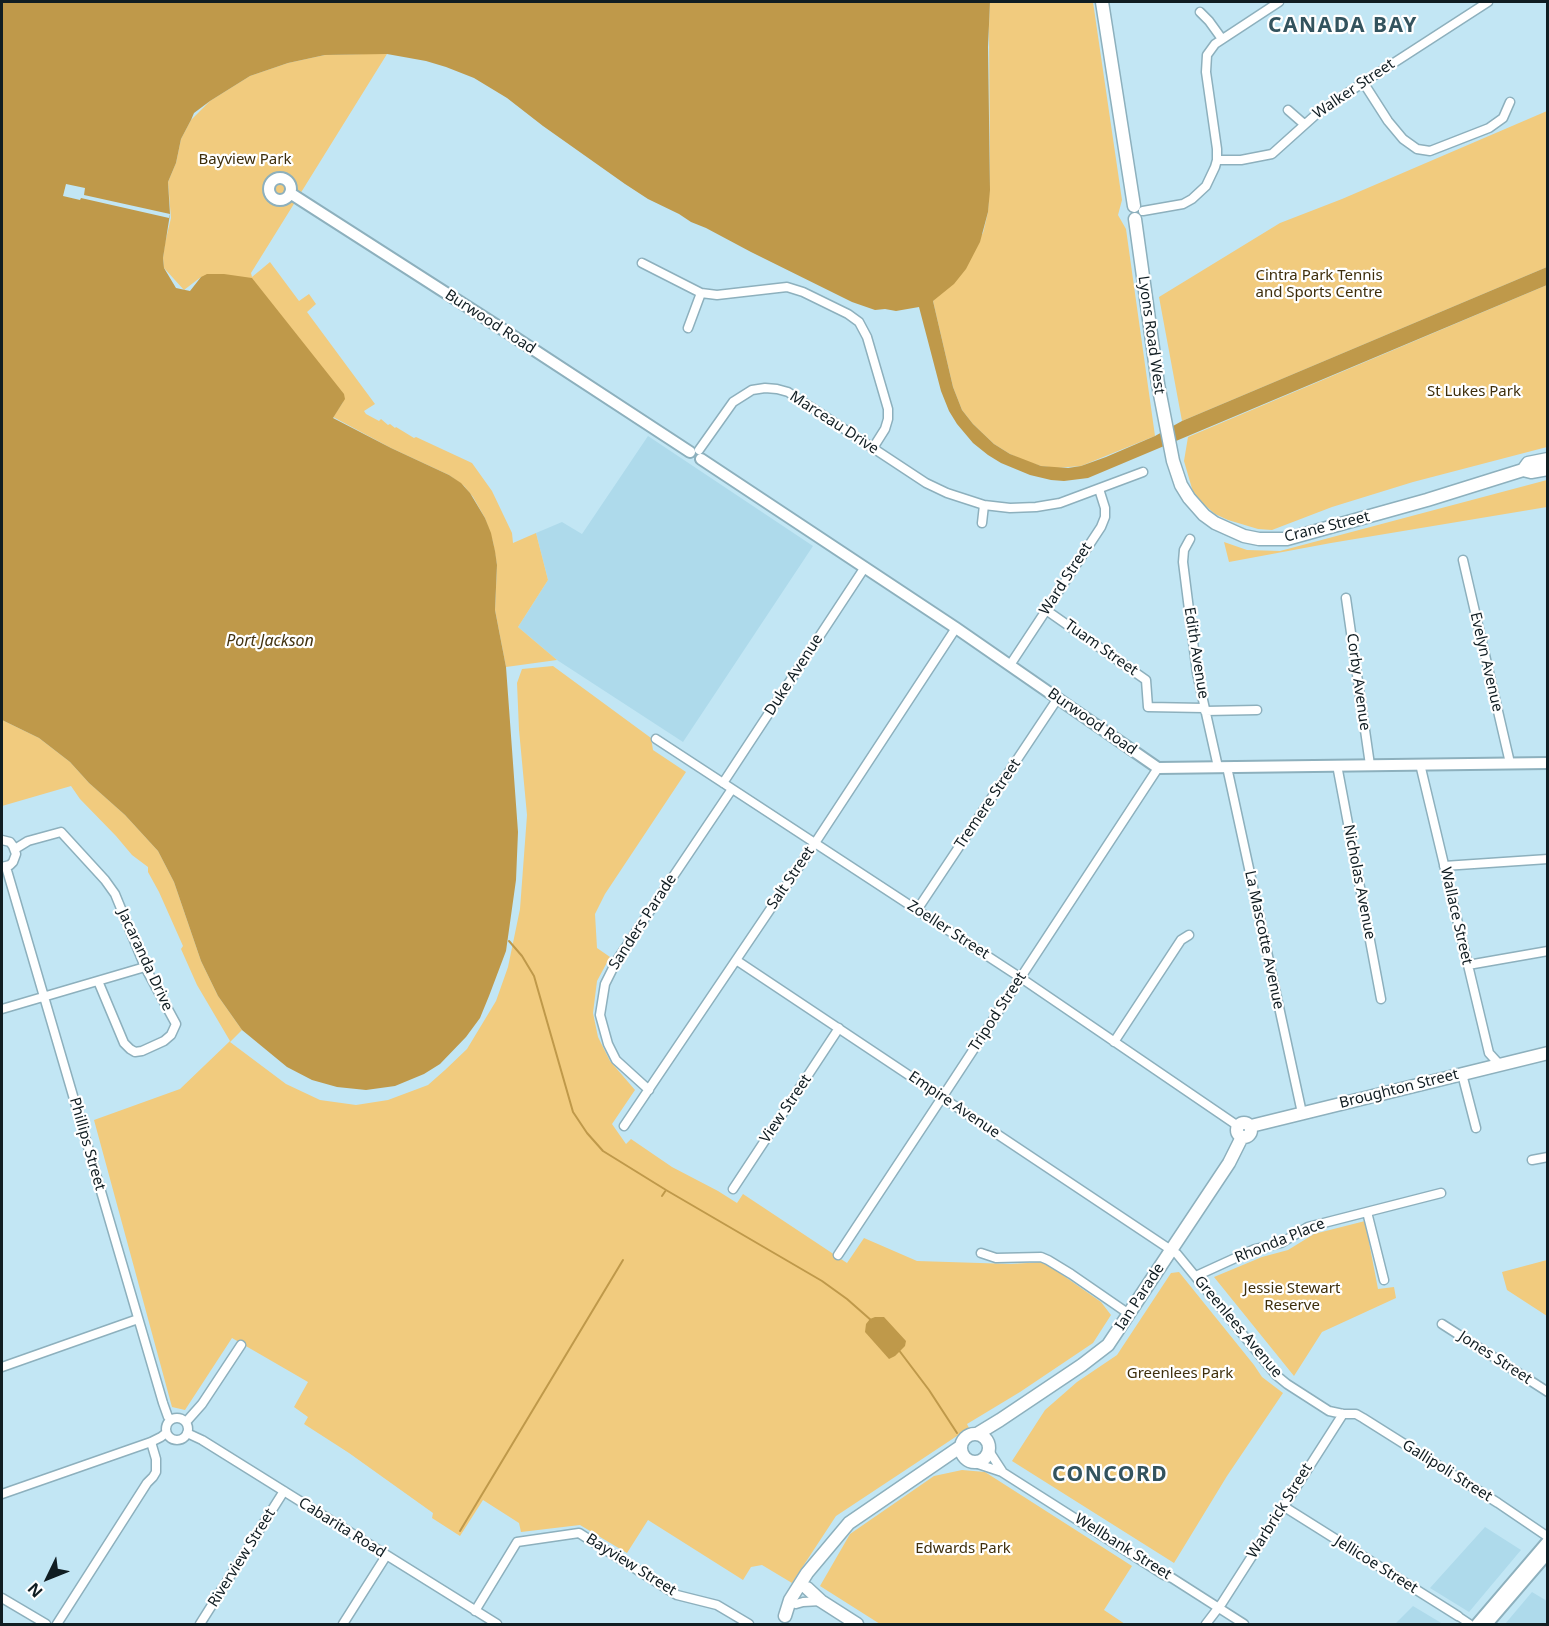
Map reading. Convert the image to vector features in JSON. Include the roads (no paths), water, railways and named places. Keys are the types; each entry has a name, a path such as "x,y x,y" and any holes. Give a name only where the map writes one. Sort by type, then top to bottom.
{"main road":[{"name":"Lyons Road West","path":"1102,2 1137,212 1146,302 1170,451"},
{"name":"Crane Street","path":"1170,451 1181,485 1197,508 1215,523 1230,531 1259,539 1287,539 1523,470 1532,472 1548,469"},
{"name":"Crane Street","path":"1523,470 1528,462 1548,459"},
{"name":"Broughton Street","path":"1243,1130 1302,1113 1548,1053"},
{"name":"Ian Parade","path":"977,1434 1108,1345 1229,1163 1243,1130"},
{"name":"Ian Parade","path":"988,1447 1000,1420"},
{"path":"938,1464 980,1461 987,1455 988,1447 985,1438 977,1434 968,1436 961,1443 962,1455 970,1461"},
{"path":"782,1620 807,1573 849,1523 960,1448"},
{"path":"795,1599 807,1588 831,1545"},
{"path":"807,1588 821,1601 857,1624"}],"street":[{"path":"1137,212 1174,206 1192,199 1206,186 1217,160 1217,140 1206,58 1210,50 1222,39 1279,2"},
{"name":"Walker Street","path":"1217,160 1241,160 1272,154 1320,110 1488,2"},
{"path":"1200,12 1222,39"},
{"path":"1363,82 1388,121 1403,139 1417,148 1430,151 1489,128 1503,118 1510,102"},
{"path":"1288,110 1304,124"},
{"name":"Burwood Road","path":"290,194 697,454 956,628 1158,768"},
{"path":"642,263 701,293 717,295 787,287 839,309 859,322 867,337 888,408 885,429 873,448"},
{"path":"688,328 701,293"},
{"name":"Marceau Drive","path":"697,454 733,402 752,390 765,388 788,392 926,483 984,506 1010,508 1060,503 1143,472"},
{"name":"Ward Street","path":"1010,665 1101,527 1105,518 1105,508 1099,489"},
{"path":"982,523 984,506"},
{"name":"Edith Avenue","path":"1191,539 1184,550 1183,562 1197,673 1204,709 1223,767"},
{"name":"Evelyn Avenue","path":"1462,560 1510,763"},
{"name":"Duke Avenue","path":"723,783 865,567"},
{"name":"Corby Avenue","path":"1346,598 1370,765"},
{"name":"Tuam Street","path":"1046,610 1146,680 1148,707 1257,710"},
{"name":"Salt Street","path":"624,1126 956,628"},
{"name":"Tremere Street","path":"917,910 1058,698"},
{"name":"Zoeller Street","path":"656,739 1021,978 1243,1130"},
{"path":"1158,768 1548,763"},
{"name":"Wallace Street","path":"1420,764 1489,1053 1500,1065"},
{"name":"Nicholas Avenue","path":"1337,765 1381,999"},
{"name":"La Mascotte Avenue","path":"1223,767 1302,1113"},
{"name":"Tripod Street","path":"838,1255 1158,768"},
{"name":"Sanders Parade","path":"649,1090 616,1060 608,1044 600,1015 604,984 617,960 732,789"},
{"name":"Jacaranda Drive","path":"15,849 27,841 61,832 105,880 115,894 146,967 176,1024 171,1035 164,1041 135,1052 124,1043 98,981"},
{"path":"2,840 10,842 16,854 13,862 4,867"},
{"path":"1444,866 1548,859"},
{"name":"Phillips Street","path":"4,867 163,1403 171,1419"},
{"path":"1114,1042 1181,940 1189,935"},
{"path":"1468,965 1548,951"},
{"name":"Empire Avenue","path":"736,960 1171,1249"},
{"path":"2,1009 146,967"},
{"name":"View Street","path":"733,1189 839,1028"},
{"path":"1462,1074 1476,1128"},
{"path":"1532,1160 1548,1157"},
{"name":"Rhonda Place","path":"1196,1276 1255,1249 1281,1243 1308,1227 1441,1193"},
{"path":"1367,1212 1384,1280"},
{"name":"Greenlees Avenue","path":"1171,1249 1196,1276 1276,1375 1329,1411 1343,1414"},
{"path":"981,1253 996,1258 1041,1257 1071,1274 1129,1314"},
{"path":"2,1367 138,1319"},
{"name":"Jones Street","path":"1442,1324 1548,1392"},
{"path":"186,1422 202,1404 240,1345"},
{"name":"Gallipoli Street","path":"1343,1414 1352,1413 1363,1418 1498,1503 1548,1539"},
{"name":"Warbrick Street","path":"1206,1624 1219,1609 1343,1414"},
{"path":"181,1418 186,1422 187,1433 179,1440 171,1438 166,1433 166,1425 171,1419 181,1418"},
{"path":"2,1494 151,1442 166,1433"},
{"name":"Cabarita Road","path":"187,1433 202,1440 497,1624"},
{"path":"57,1624 153,1477 156,1468 151,1442"},
{"name":"Wellbank Street","path":"988,1447 1002,1472"},
{"name":"Wellbank Street","path":"970,1461 1002,1472 1244,1624"},
{"name":"Riverview Street","path":"200,1624 284,1491"},
{"name":"Jellicoe Street","path":"1283,1506 1470,1624"},
{"name":"Bayview Street","path":"475,1611 517,1542 579,1533 677,1595 717,1605 749,1624"},
{"path":"1477,1624 1548,1539"},
{"path":"1486,1624 1548,1553"},
{"path":"343,1624 386,1556"},
{"path":"2,1598 46,1624"},
{"path":"795,1599 803,1602 821,1601"}],"water":[{"name":"Port Jackson","path":"2,2 990,2 988,212 980,242 966,269 954,284 933,301 953,387 962,410 994,444 1010,454 1041,466 1068,468 1106,457 1155,436 1182,421 1547,267 1547,285 1088,478 1051,480 1030,475 1001,463 973,443 957,424 941,391 919,307 896,311 875,310 852,302 691,222 625,184 507,98 474,78 426,61 387,54 325,55 288,63 250,76 210,101 194,113 181,139 176,163 168,182 170,214 163,258 164,268 176,288 190,291 201,277 207,274 252,278 344,394 345,399 333,418 461,483 485,518 491,533 497,565 495,610 506,667 518,832 516,880 506,951 480,1018 466,1037 440,1064 424,1074 395,1086 366,1090 337,1087 312,1080 287,1067 242,1030 218,996 201,961 174,882 158,851 125,815 89,783 70,762 39,738 2,720"},
{"path":"875,1317 884,1317 906,1341 905,1346 889,1359 865,1332 866,1324"}],"waterway":[{"path":"509,941 522,956 534,976 573,1112 603,1151 822,1281 872,1321"},
{"path":"662,1196 666,1190"},
{"path":"460,1531 623,1260"},
{"path":"898,1349 929,1390 957,1433"}],"district":[{"name":"CANADA BAY","path":"1343,26"},
{"name":"CONCORD","path":"1110,1475"}],"park label":[{"name":"Bayview Park","path":"245,160"},
{"name":"Cintra Park Tennis and Sports Centre","path":"1319,284"},
{"name":"St Lukes Park","path":"1474,392"},
{"name":"Jessie Stewart Reserve","path":"1292,1298"},
{"name":"Greenlees Park","path":"1180,1374"},
{"name":"Edwards Park","path":"963,1549"}]}
